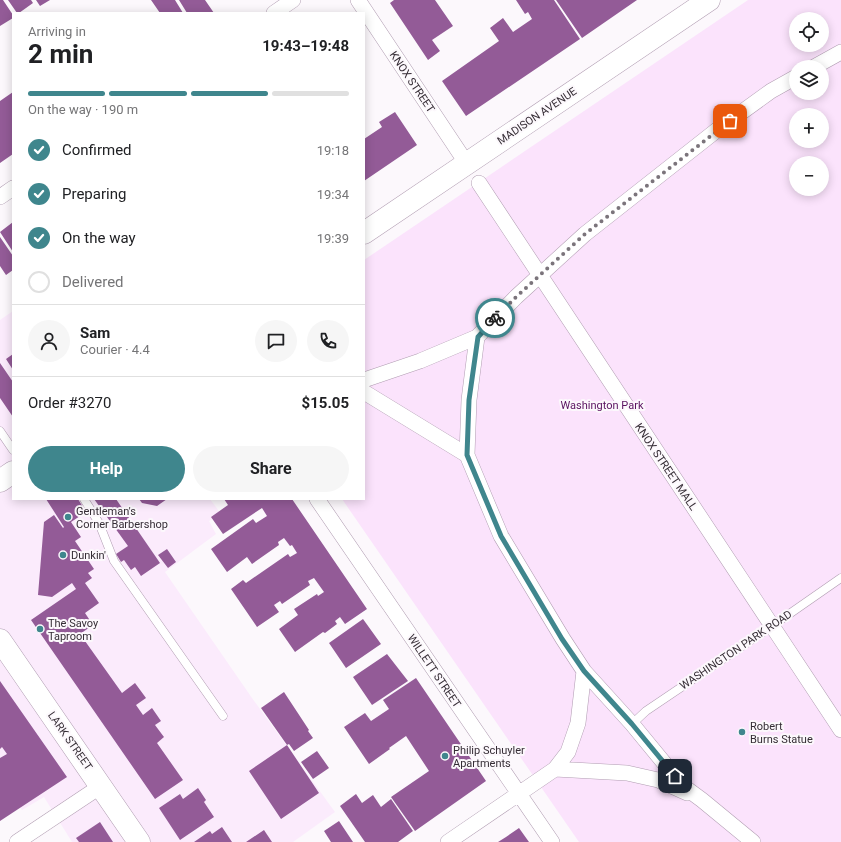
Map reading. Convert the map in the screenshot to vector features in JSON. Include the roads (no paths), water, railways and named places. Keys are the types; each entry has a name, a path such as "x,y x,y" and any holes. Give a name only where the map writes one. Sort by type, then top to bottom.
{"main road":[{"name":"MADISON AVENUE","path":"365,232 709,0"},
{"path":"0,481 12,473"},
{"name":"LARK STREET","path":"0,640 139,842"}],"street":[{"path":"275,12 293,0"},
{"name":"KNOX STREET","path":"358,0 467,164"},
{"path":"827,60 841,52"},
{"path":"365,380 420,361 478,337 516,297 585,234 717,130 771,91 789,81"},
{"name":"KNOX STREET MALL","path":"478,182 841,730"},
{"path":"0,197 12,189"},
{"path":"478,337 469,400 467,455 501,536 562,639 584,671 632,724 684,786 753,842"},
{"path":"365,393 467,455"},
{"name":"WILLETT STREET","path":"318,500 552,842"},
{"path":"448,842 555,769 568,752 578,722 584,671"},
{"path":"555,769 627,773 658,780 702,800"},
{"path":"17,842 100,786"}],"lane":[{"path":"0,431 12,449"},
{"path":"85,500 99,523 114,561 223,716"},
{"name":"WASHINGTON PARK ROAD","path":"632,724 646,711 841,578"}],"place":[{"name":"Gentleman's Corner Barbershop","path":"68,517"},
{"name":"Dunkin'","path":"63,555"},
{"name":"The Savoy Taproom","path":"40,629"},
{"name":"Robert Burns Statue","path":"742,732"},
{"name":"Philip Schuyler Apartments","path":"445,756"}],"park label":[{"name":"Washington Park","path":"602,405"}]}
